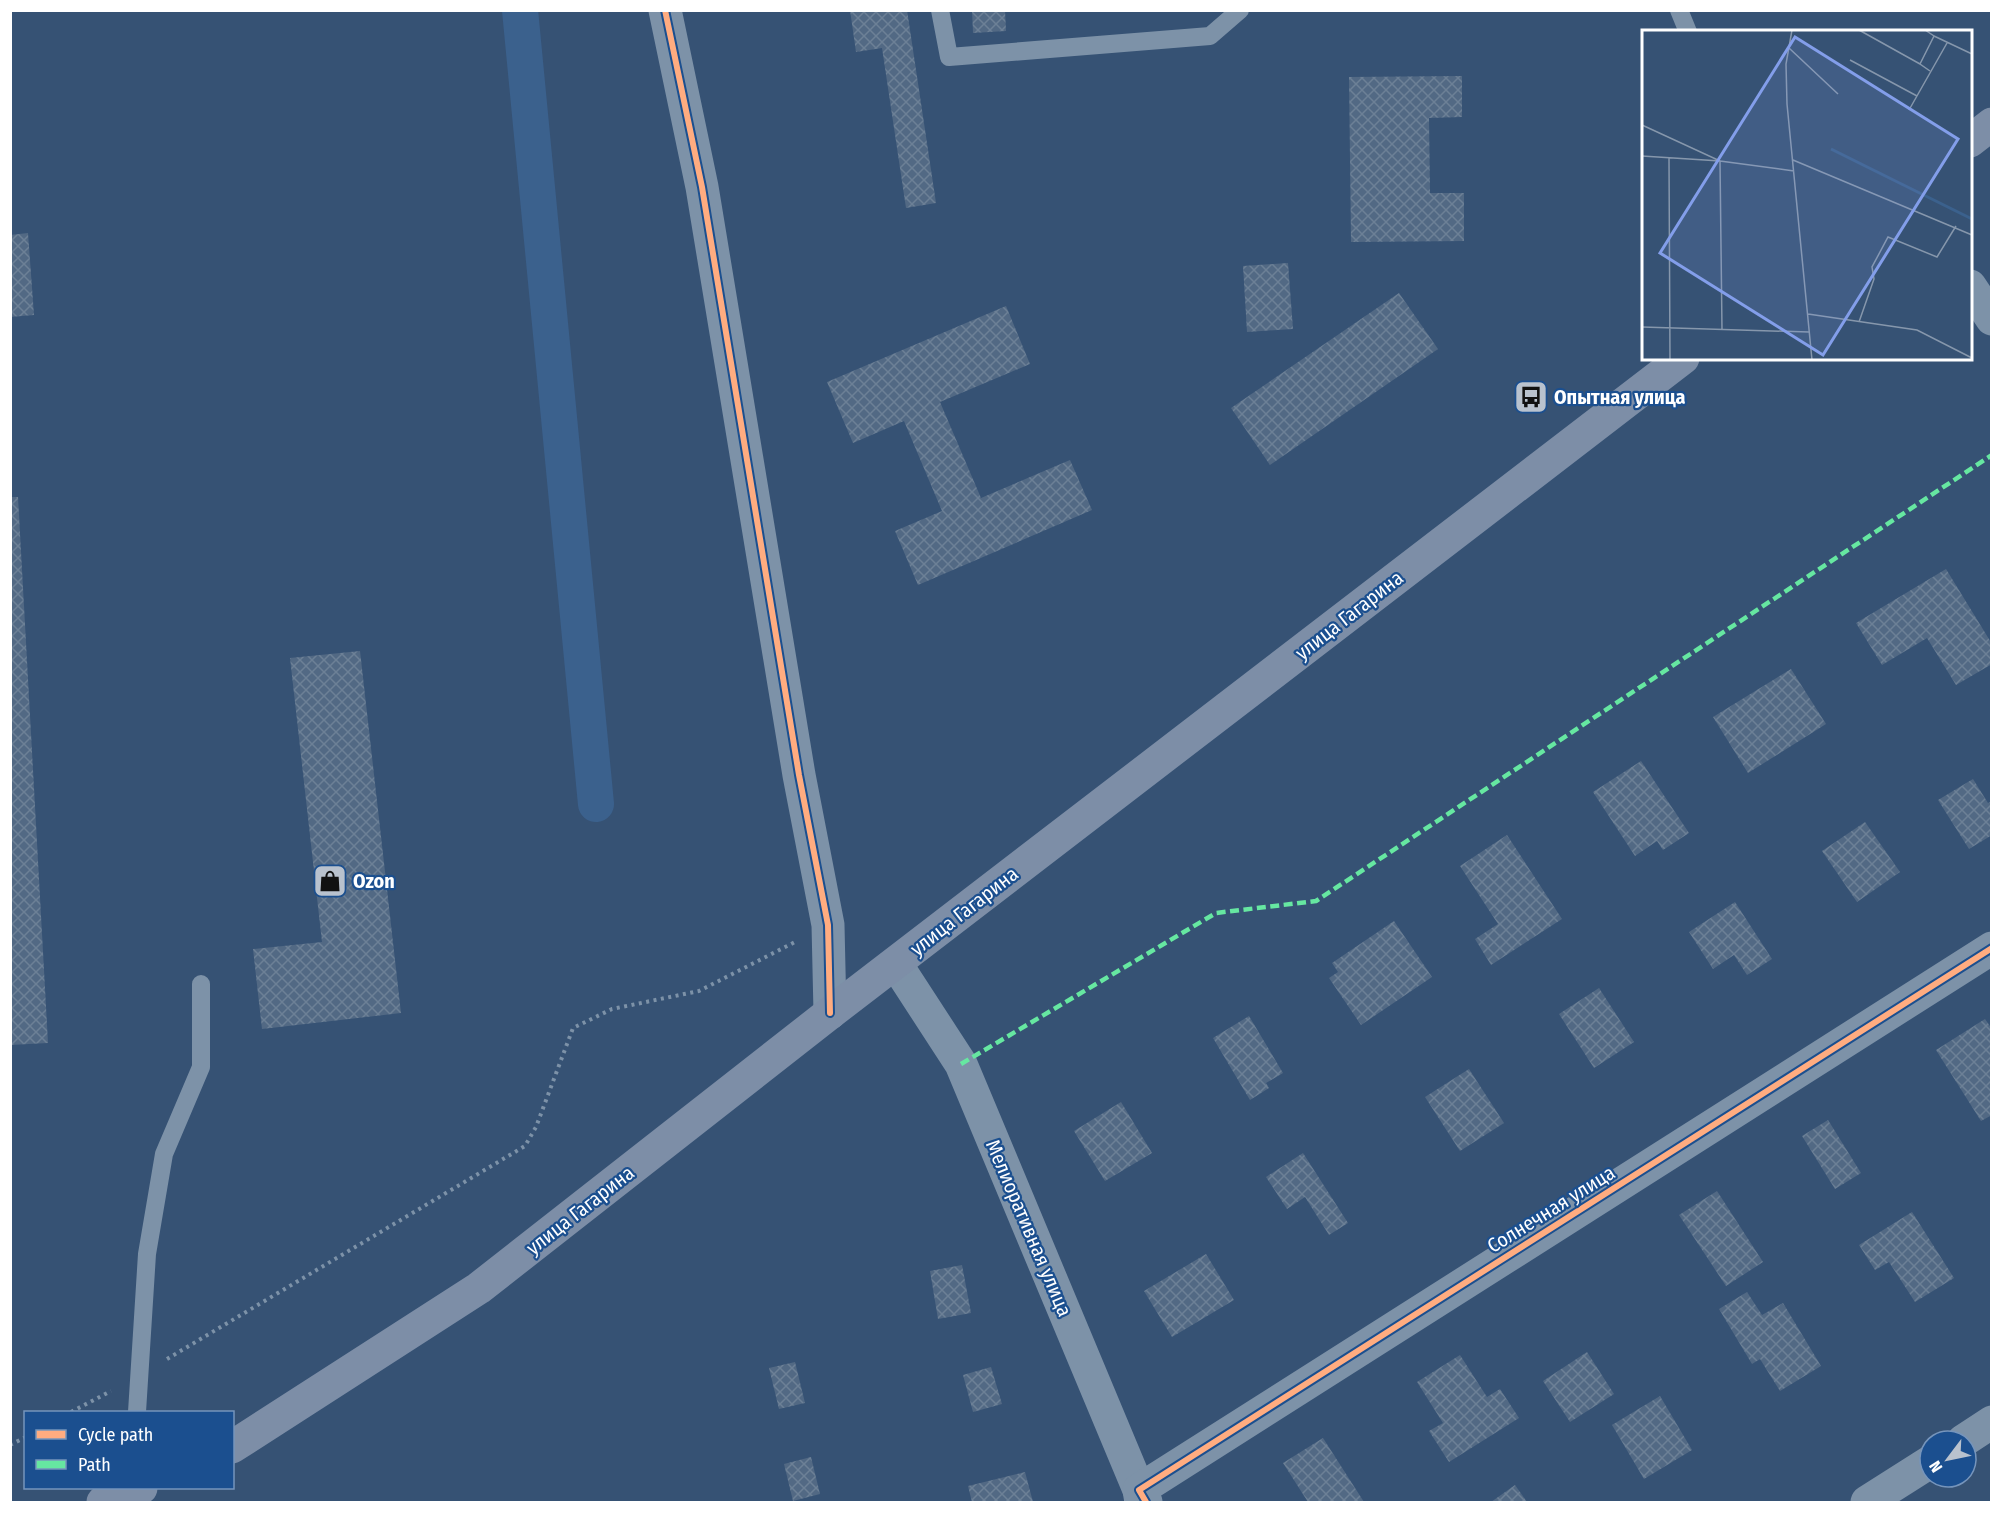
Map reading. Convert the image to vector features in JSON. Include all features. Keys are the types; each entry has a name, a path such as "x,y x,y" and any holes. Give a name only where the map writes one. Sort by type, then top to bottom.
{"main road":[{"path":"1972,140 1992,124"},
{"name":"улица Гагарина","path":"234,1446 479,1288 830,1013 1680,360"},
{"path":"101,1503 138,1489"}],"street":[{"path":"665,10 702,187 799,775 828,925 830,1013"},
{"path":"1972,288 1992,319"},
{"name":"Солнечная улица","path":"1142,1498 1992,948"},
{"name":"Мелиоративная улица","path":"896,964 961,1064 1142,1498"},
{"path":"1978,1431 1992,1422"},
{"path":"1867,1503 1918,1470"}],"lane":[{"path":"940,10 949,57 1210,36 1239,10"},
{"path":"1679,10 1687,30"},
{"path":"137,1411 147,1254 164,1154 201,1068 201,984"}],"path":[{"path":"75,1411 525,1146 536,1127 573,1028 612,1009 699,991 828,925"},
{"path":"10,1445 24,1438"}],"building":[{"path":"850,10 907,10 936,203 906,208 882,48 856,52"},
{"path":"972,10 1005,10 1006,31 973,33"},
{"path":"1462,76 1462,117 1429,118 1430,193 1464,193 1464,241 1351,242 1349,77"},
{"path":"28,233 34,315 10,317 10,235"},
{"path":"1288,263 1293,329 1247,332 1243,266"},
{"path":"1399,293 1438,349 1270,465 1231,408"},
{"path":"1006,306 1030,364 940,402 981,498 1070,460 1092,510 918,585 895,531 942,511 904,421 853,443 827,382"},
{"path":"10,497 18,497 48,1043 10,1045"},
{"path":"1946,569 1992,644 1992,664 1956,685 1927,638 1882,665 1856,623"},
{"path":"360,651 401,1013 262,1029 253,949 322,942 290,658"},
{"path":"1791,669 1826,724 1748,773 1713,717"},
{"path":"1641,761 1689,833 1663,850 1657,841 1635,856 1593,792"},
{"path":"1973,779 1988,803 1992,801 1992,835 1969,849 1938,800"},
{"path":"1865,822 1900,872 1857,902 1822,851"},
{"path":"1507,835 1562,919 1491,965 1475,939 1498,924 1460,866"},
{"path":"1735,902 1772,959 1747,975 1734,955 1713,969 1689,932"},
{"path":"1394,921 1432,977 1361,1025 1329,978 1338,972 1332,963"},
{"path":"1599,988 1634,1042 1594,1068 1559,1014"},
{"path":"1249,1016 1283,1073 1266,1083 1269,1088 1250,1100 1213,1038"},
{"path":"1985,1019 1992,1029 1992,1115 1981,1121 1936,1050"},
{"path":"1469,1069 1504,1123 1460,1151 1425,1097"},
{"path":"1121,1102 1152,1153 1105,1181 1074,1131"},
{"path":"1828,1120 1861,1173 1835,1189 1802,1136"},
{"path":"1303,1153 1348,1223 1329,1235 1305,1197 1287,1209 1266,1177"},
{"path":"1717,1191 1763,1262 1726,1286 1679,1215"},
{"path":"1912,1212 1954,1278 1915,1302 1889,1262 1875,1270 1859,1245"},
{"path":"1206,1254 1234,1300 1172,1337 1144,1291"},
{"path":"962,1265 971,1313 938,1319 930,1271"},
{"path":"1747,1292 1762,1315 1783,1303 1821,1366 1780,1391 1760,1359 1752,1364 1719,1309"},
{"path":"1587,1352 1614,1394 1570,1422 1543,1381"},
{"path":"1460,1355 1487,1397 1500,1389 1519,1418 1449,1462 1429,1431 1443,1423 1417,1382"},
{"path":"795,1362 805,1403 779,1409 769,1368"},
{"path":"991,1367 1002,1404 973,1412 963,1375"},
{"path":"1660,1396 1692,1450 1644,1479 1612,1425"},
{"path":"1323,1438 1364,1502 1308,1502 1283,1463"},
{"path":"811,1457 820,1494 793,1501 784,1464"},
{"path":"1025,1472 1033,1502 972,1502 968,1486"},
{"path":"1515,1485 1527,1502 1491,1502"}],"waterway":[{"path":"520,10 596,804"}],"marked path":[{"path":"961,1064 1216,913 1316,901 1992,455"}],"cycle path":[{"path":"665,10 702,187 799,775 828,925 830,1013"},
{"path":"1146,1502 1139,1490 1992,948"}],"place":[{"name":"Опытная улица","path":"1531,397"},
{"name":"Ozon","path":"330,881"}]}
